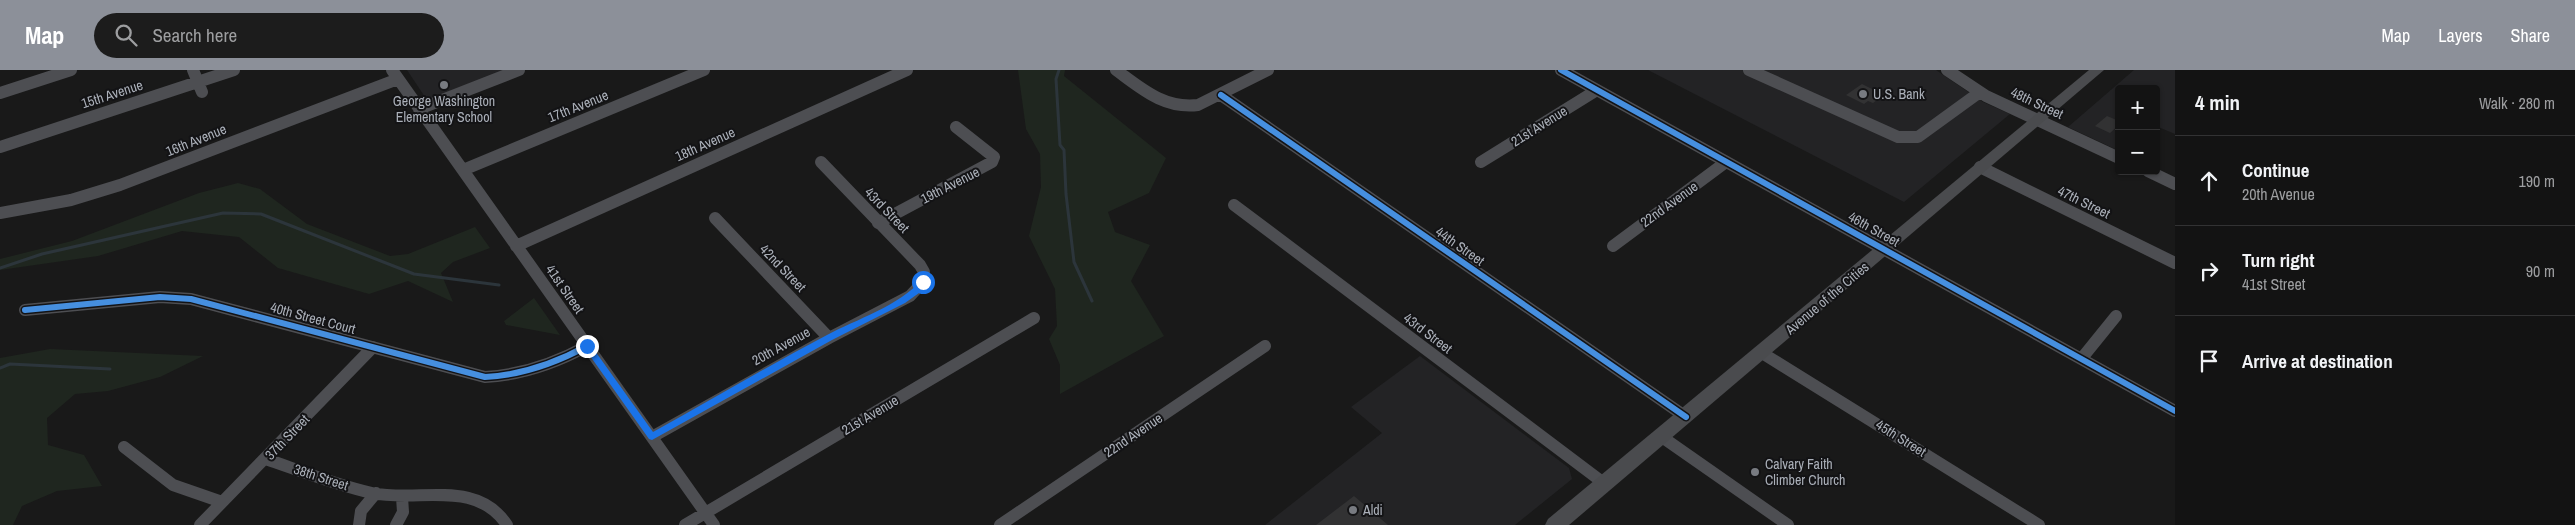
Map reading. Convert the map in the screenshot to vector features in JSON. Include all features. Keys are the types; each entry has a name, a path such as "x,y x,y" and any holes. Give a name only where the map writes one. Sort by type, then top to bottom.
{"main road":[{"name":"Avenue of the Cities","path":"1555,525 1885,250 1980,167 2097,70"}],"street":[{"path":"0,93 71,70"},
{"path":"193,70 200,87"},
{"name":"15th Avenue","path":"0,147 200,87 234,70"},
{"path":"419,109 519,70"},
{"name":"17th Avenue","path":"463,170 704,70"},
{"name":"18th Avenue","path":"516,246 907,70"},
{"path":"1116,70 1158,99 1174,106 1198,105 1268,70"},
{"name":"46th Street","path":"1560,70 2175,411"},
{"path":"1750,70 1879,130 1905,138 1918,137 1980,92"},
{"name":"48th Street","path":"1947,70 1980,92 2115,156"},
{"name":"41st Street","path":"395,75 710,519"},
{"name":"16th Avenue","path":"0,214 71,200 111,188 395,75"},
{"name":"21st Avenue","path":"1481,162 1597,90"},
{"name":"44th Street","path":"1221,95 1686,417"},
{"name":"19th Avenue","path":"878,223 985,167 994,159 956,126"},
{"name":"43rd Street","path":"820,162 920,265 924,272 923,282"},
{"name":"22nd Avenue","path":"1613,246 1726,162"},
{"name":"47th Street","path":"1980,167 2175,263"},
{"path":"2156,175 2175,184"},
{"name":"43rd Street","path":"1234,205 1605,484"},
{"name":"42nd Street","path":"715,218 829,338"},
{"name":"20th Avenue","path":"652,437 829,338 906,298 916,291 923,282"},
{"name":"40th Street Court","path":"24,310 160,297 191,299 474,376 497,377 533,370 587,346"},
{"path":"2082,358 2116,316"},
{"name":"21st Avenue","path":"710,519 1034,318"},
{"name":"22nd Avenue","path":"1000,525 1265,346"},
{"name":"37th Street","path":"200,525 373,347"},
{"name":"45th Street","path":"1762,353 2039,525"},
{"path":"1662,437 1788,525"},
{"path":"124,448 173,485 222,502"},
{"name":"38th Street","path":"266,459 376,493 402,497 463,495 488,504 498,512 506,525"},
{"path":"359,525 358,521 363,508 376,493"},
{"path":"396,525 403,512 402,497"},
{"path":"686,525 710,519"}],"shaded area":[{"name":"George Washington Elementary School","path":"407,70 508,70 427,100"},
{"path":"1018,70 1065,70 1064,76 1166,158 1149,193 1108,212 1115,232 1150,245 1131,281 1164,336 1060,394 1060,365 1049,339 1057,326 1055,289 1029,236 1041,187 1040,154 1026,129"},
{"path":"1648,70 1936,70 1983,102 2010,114 1904,202"},
{"path":"2134,70 2175,70 2175,134 2160,128 2160,85 2117,85"},
{"path":"2115,86 2115,149 2068,127"},
{"path":"238,183 260,189 307,224 390,256 408,254 475,227 490,248 453,262 441,273 453,302 408,281 369,294 278,268 239,237 182,231 98,256 0,270 0,259 72,241 199,193"},
{"path":"534,298 560,335 506,325 504,321"},
{"path":"50,349 203,356 160,377 108,391 75,394 47,418 48,445 84,455 102,486 57,491 22,506 13,525 0,525 0,358"},
{"path":"1420,356 1569,468 1572,479 1515,525 1265,525 1382,433 1351,407"}],"building":[{"name":"U.S. Bank","path":"1862,84 1880,93 1876,96 1880,98 1873,103 1868,101 1864,104 1846,95"},
{"path":"2107,116 2115,119 2115,129 2110,133 2095,126"},
{"name":"Aldi","path":"1354,496 1388,525 1316,525"}],"waterway":[{"path":"1059,70 1056,79 1060,145 1064,150 1066,194 1074,262 1092,301"},
{"path":"0,268 42,254 223,213 261,214 414,274 499,285"},
{"path":"0,368 10,364 110,369"}],"cycle path":[{"path":"1561,70 2175,411"},
{"path":"1221,95 1686,417"},
{"path":"25,310 160,297 191,299 485,377 526,372 551,364 587,346"}],"place":[{"name":"George Washington Elementary School","path":"444,85"},
{"name":"U.S. Bank","path":"1863,94"},
{"name":"Calvary Faith Climber Church","path":"1755,472"},
{"name":"Aldi","path":"1353,510"}],"route":[{"path":"587,346 652,437 829,338 902,301 921,287 923,282"}]}
